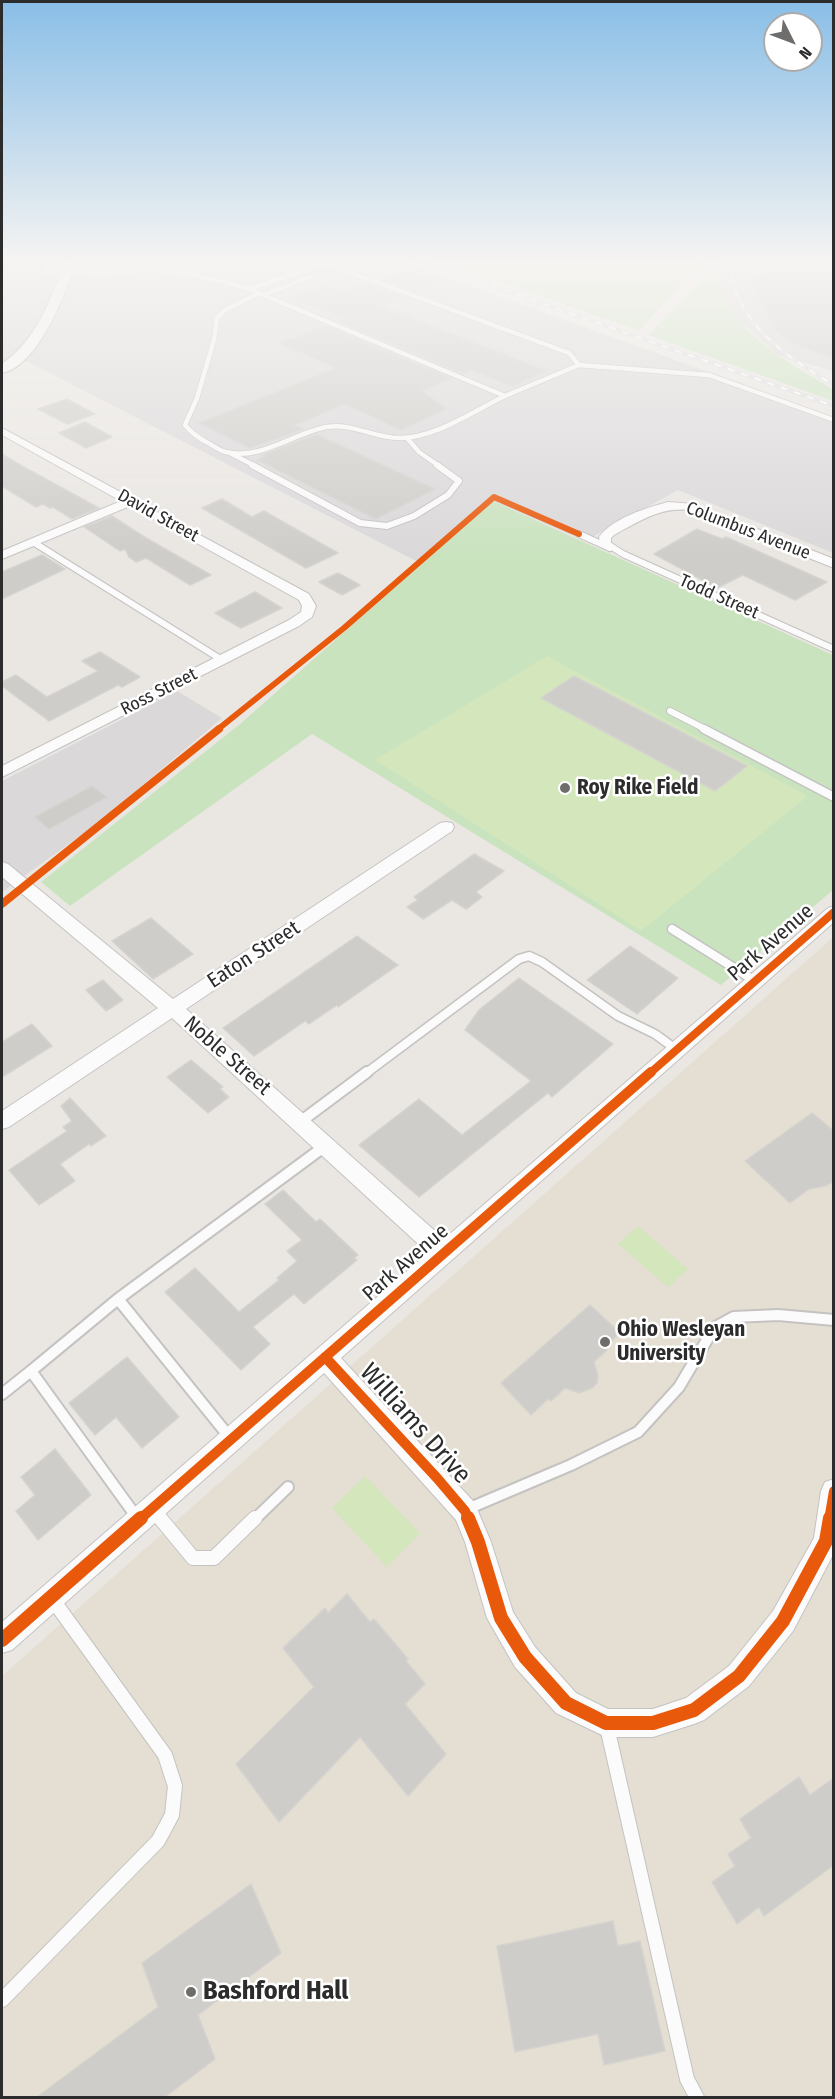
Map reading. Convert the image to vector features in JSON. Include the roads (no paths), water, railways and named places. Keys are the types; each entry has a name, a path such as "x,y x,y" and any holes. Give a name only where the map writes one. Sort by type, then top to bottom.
{"street":[{"path":"2,369 15,360"},
{"name":"David Street","path":"2,431 304,597 309,606"},
{"path":"2,555 131,501"},
{"name":"Columbus Avenue","path":"609,546 605,537 610,532 658,507 674,504 690,507 834,564"},
{"name":"Ross Street","path":"2,772 302,618 307,614 309,606"},
{"name":"Eaton Street","path":"2,1121 446,827"},
{"name":"Noble Street","path":"2,867 244,1070 445,1254"},
{"name":"Park Avenue","path":"2,1640 834,912"},
{"name":"Williams Drive","path":"325,1357 465,1511 478,1542 501,1618 525,1657 566,1703 606,1723 653,1723 694,1710 739,1677 783,1621 826,1541 834,1491"}],"lane":[{"path":"208,360 197,398 185,425 193,436 230,453 360,523 387,526 414,516 448,495 459,481 419,452 407,438"},
{"path":"419,360 505,396"},
{"path":"575,360 579,365"},
{"path":"230,453 256,450 315,429 340,426 367,430 389,437 407,438 579,365 709,375 834,420"},
{"name":"Todd Street","path":"579,534 834,649"},
{"path":"33,542 222,660"},
{"path":"670,711 834,797"},
{"path":"672,929 755,981"},
{"path":"300,1122 519,958 529,956 542,962 618,1016 655,1034 677,1050"},
{"path":"2,1394 118,1299 325,1146"},
{"path":"118,1299 231,1439"},
{"path":"465,1511 571,1465 638,1432 679,1387 714,1328 724,1322 734,1317 778,1315 834,1320"},
{"path":"31,1371 145,1514 193,1558 214,1557 288,1487"},
{"path":"2,2000 158,1841 172,1815 175,1786 165,1755 51,1598"},
{"path":"606,1723 687,2079 697,2097"}],"railway":[{"path":"703,360 834,406"},
{"path":"795,360 834,385"}],"place":[{"name":"Roy Rike Field","path":"565,788"},
{"name":"Ohio Wesleyan University","path":"605,1342"},
{"name":"Bashford Hall","path":"191,1992"}]}
